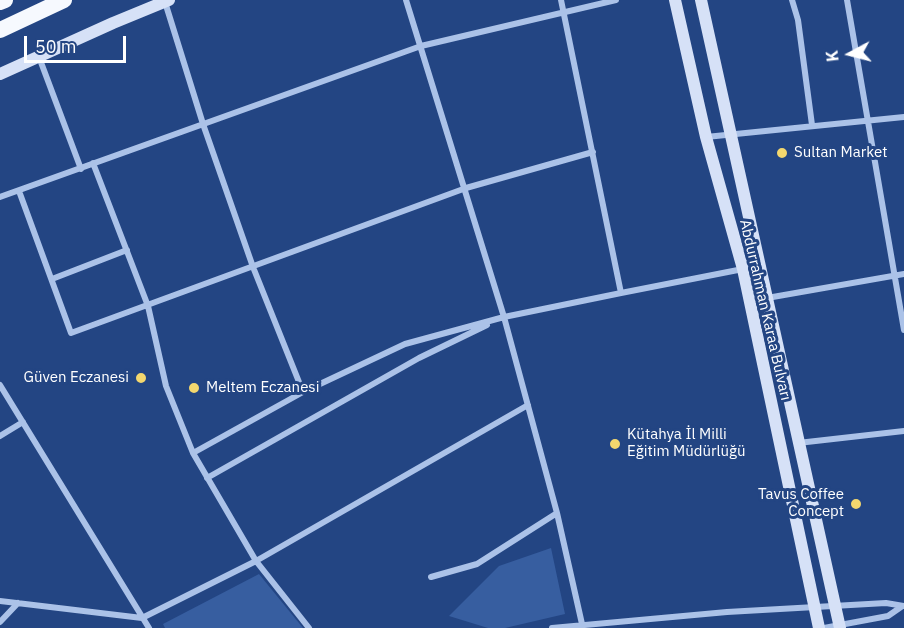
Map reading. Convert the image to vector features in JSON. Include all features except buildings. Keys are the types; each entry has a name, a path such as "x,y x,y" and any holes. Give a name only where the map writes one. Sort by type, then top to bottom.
{"highway":[{"path":"0,2 4,0"},
{"path":"0,30 64,0"}],"main road":[{"name":"Abdurrahman Karaa Bulvarı","path":"675,0 706,137 743,269 819,628"},
{"name":"Abdurrahman Karaa Bulvarı","path":"701,0 840,626"},
{"path":"0,74 112,22 167,1"}],"street":[{"path":"406,0 504,317 557,513 582,624"},
{"path":"561,0 621,293"},
{"path":"0,197 421,46 616,0"},
{"path":"792,0 798,20 812,125"},
{"path":"847,0 904,330"},
{"path":"167,1 203,124 253,267 303,392"},
{"path":"39,57 81,169"},
{"path":"706,137 904,117"},
{"path":"19,191 71,333 466,188 593,152"},
{"path":"93,163 148,306 166,386 193,453 256,561 309,628"},
{"path":"52,279 127,250"},
{"path":"193,453 303,392 405,345 504,317 530,314 743,269"},
{"path":"767,298 904,274"},
{"path":"207,478 419,358 504,317"},
{"path":"0,385 149,628"},
{"path":"0,601 142,618 256,561 528,405"},
{"path":"0,436 22,422"},
{"path":"798,443 904,431"},
{"path":"431,577 477,564 557,513"},
{"path":"0,622 18,603"},
{"path":"552,628 727,612 836,608 886,603 902,607"},
{"path":"824,628 888,616 902,607"}],"shaded area":[{"path":"551,548 565,614 505,628 488,628 449,616 499,566"},
{"path":"259,574 303,628 165,628 163,624"}],"place":[{"name":"Sultan Market","path":"782,153"},
{"name":"Güven Eczanesi","path":"141,378"},
{"name":"Meltem Eczanesi","path":"194,388"},
{"name":"Kütahya İl Milli Eğitim Müdürlüğü","path":"615,444"},
{"name":"Tavus Coffee Concept","path":"856,504"}]}
